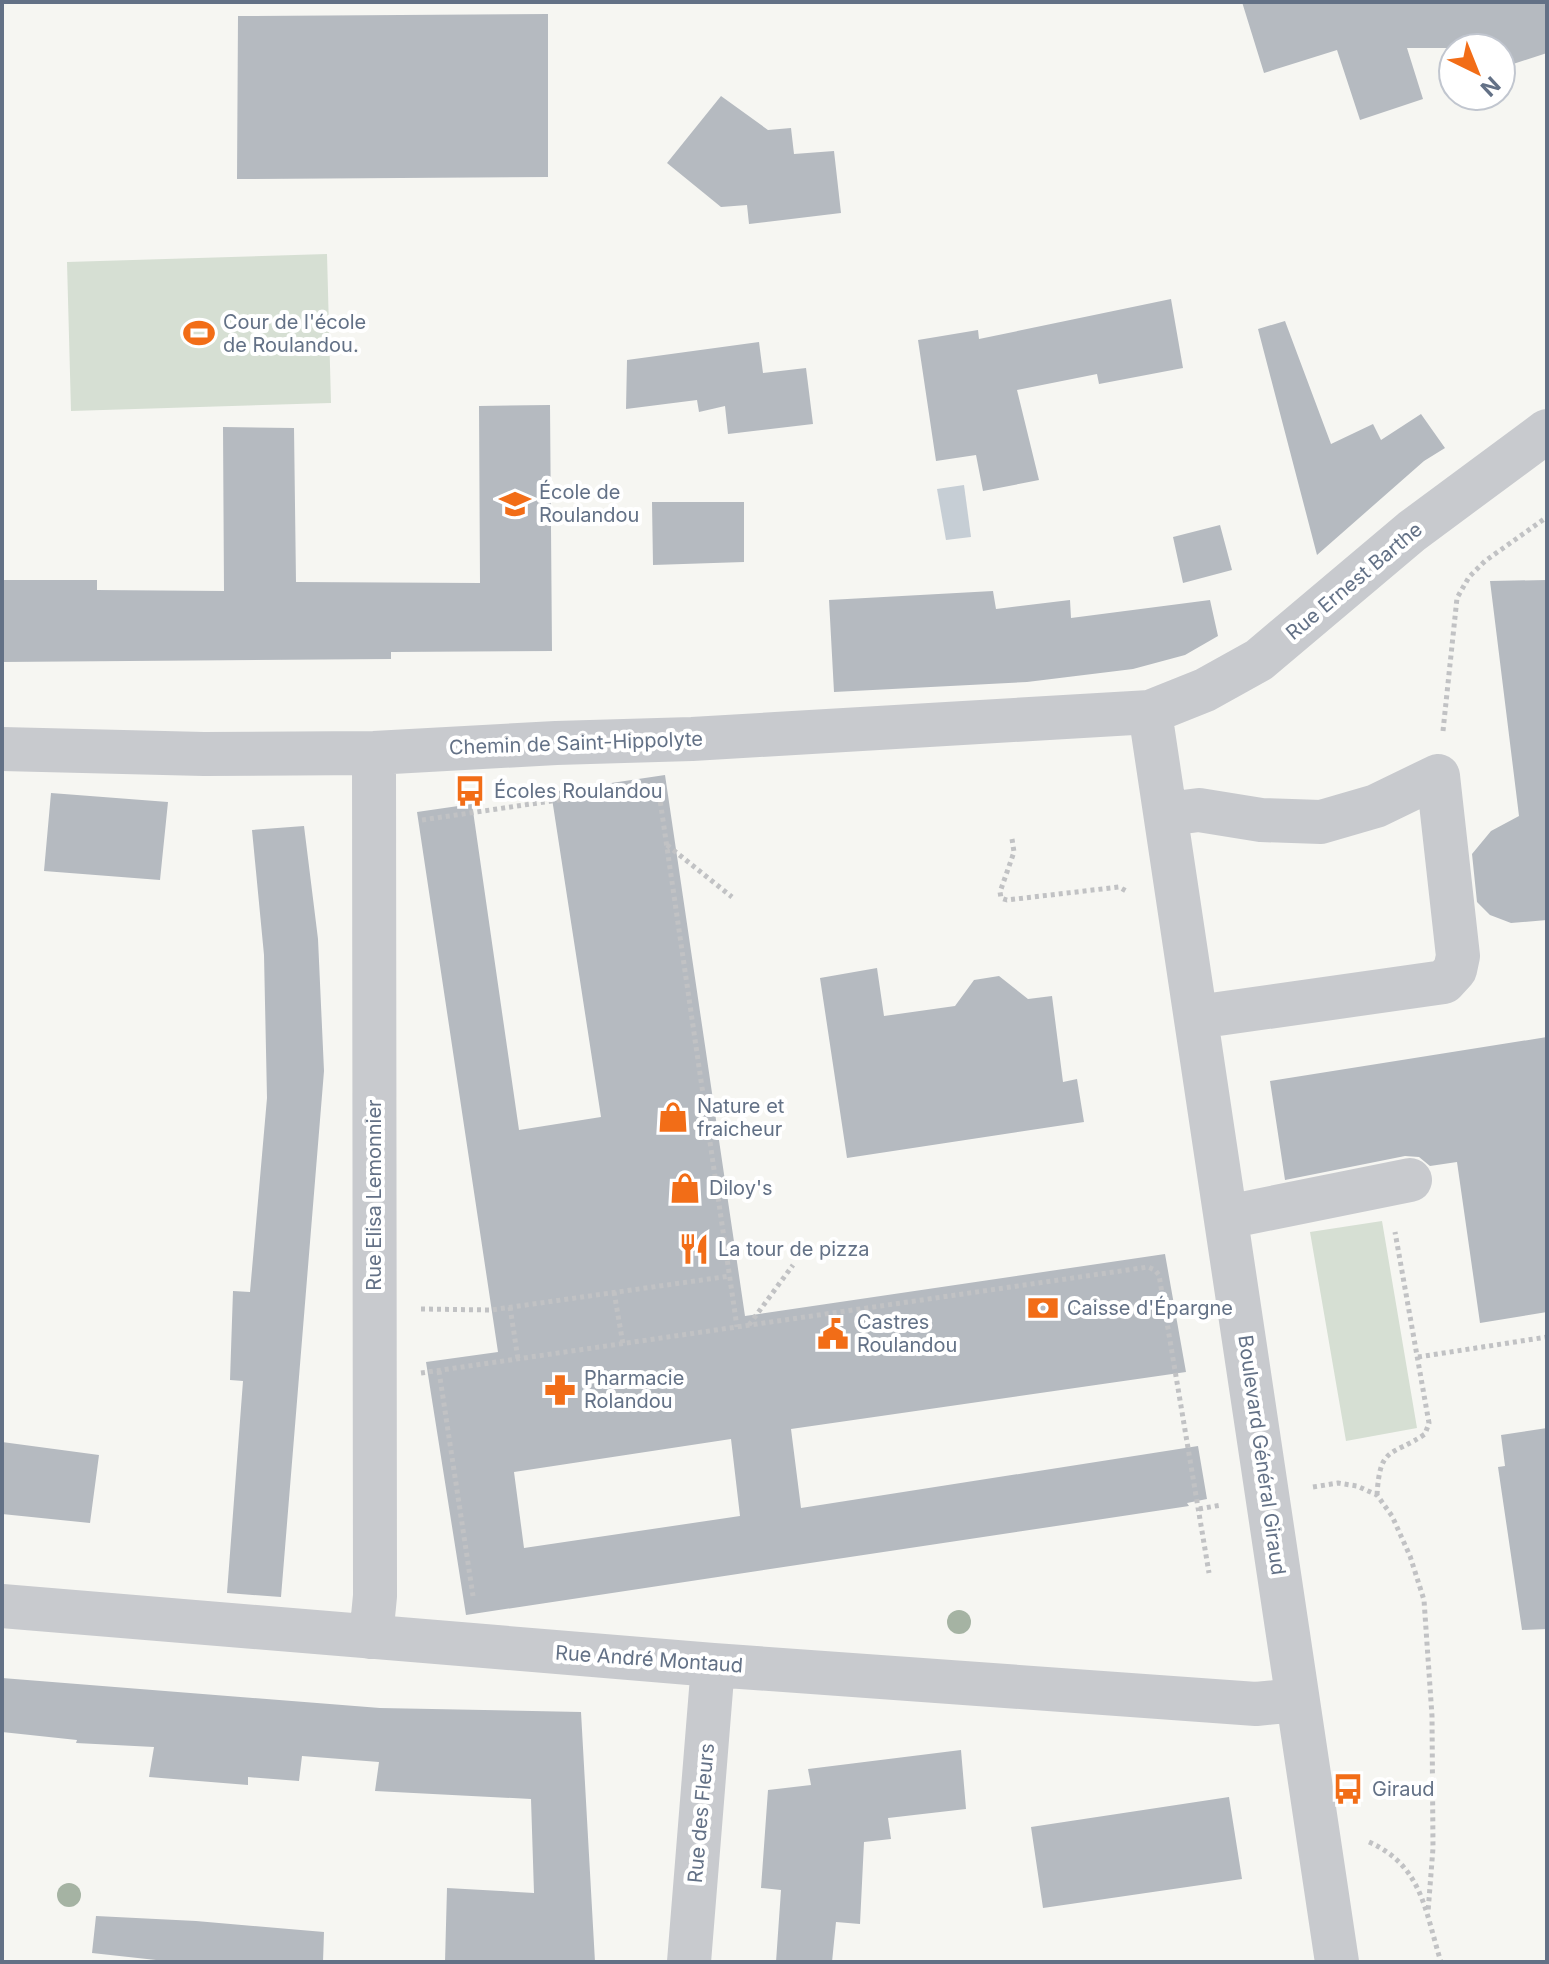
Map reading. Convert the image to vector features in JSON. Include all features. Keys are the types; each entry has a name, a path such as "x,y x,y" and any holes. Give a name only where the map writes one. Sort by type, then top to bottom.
{"street":[{"name":"Rue Ernest Barthe","path":"1150,712 1205,690 1259,660 1412,531 1547,431"},
{"name":"Chemin de Saint-Hippolyte","path":"2,749 204,754 374,753 770,735 1150,712"},
{"name":"Boulevard Général Giraud","path":"1150,712 1337,1962"},
{"name":"Rue Elisa Lemonnier","path":"371,1637 375,1596 374,753"},
{"path":"1167,814 1199,810 1261,820 1321,822 1376,806 1438,776 1458,956 1455,970 1444,982 1197,1017"},
{"path":"1227,1217 1398,1182"},
{"name":"Rue André Montaud","path":"2,1606 713,1665 1256,1704 1297,1700"},
{"name":"Rue des Fleurs","path":"689,1962 713,1665"}],"path":[{"path":"1438,776 1457,598 1469,577 1485,561 1547,517"},
{"path":"643,788 666,785"},
{"path":"658,786 737,1327"},
{"path":"418,821 613,793"},
{"path":"1012,839 1014,852 1000,892 1001,898 1007,900 1119,887 1133,899"},
{"path":"666,844 732,897"},
{"path":"1398,1182 1418,1357 1429,1423 1425,1434 1386,1456 1378,1472 1377,1495 1398,1530 1424,1600 1429,1645 1433,1774 1433,1848 1428,1912"},
{"path":"748,1326 793,1265"},
{"path":"427,1373 1148,1267 1159,1275 1209,1573"},
{"path":"374,1308 491,1310 730,1276"},
{"path":"614,1292 623,1344"},
{"path":"510,1307 518,1359"},
{"path":"1418,1357 1547,1337"},
{"path":"439,1371 474,1597"},
{"path":"1268,1496 1338,1483 1357,1486 1377,1495"},
{"path":"1364,1840 1396,1856 1410,1875 1428,1912 1441,1962"}],"shaded area":[{"name":"Cour de l'école de Roulandou.","path":"327,254 331,403 71,411 67,262"},
{"path":"964,485 971,537 946,540 937,489"},
{"path":"1382,1221 1417,1428 1346,1441 1310,1232"}],"building":[{"path":"1242,2 1547,2 1547,53 1517,63 1517,32 1437,32 1437,48 1407,48 1423,99 1360,120 1337,50 1264,73"},
{"path":"548,14 548,177 237,179 238,16"},
{"path":"721,96 768,130 791,128 794,154 834,151 841,213 749,224 747,205 721,207 667,163"},
{"path":"1171,299 1183,368 1099,384 1097,374 1017,390 1039,480 983,491 976,455 936,461 918,340 978,330 979,339"},
{"path":"1285,321 1331,444 1373,424 1381,440 1421,414 1445,448 1424,461 1317,555 1258,329"},
{"path":"759,342 763,373 806,368 813,424 728,434 725,406 699,412 697,400 626,409 627,360"},
{"name":"École de Roulandou","path":"550,405 552,651 391,652 391,659 2,662 2,580 97,580 97,590 224,591 223,427 294,428 296,582 480,583 479,406"},
{"path":"652,502 744,502 744,562 653,565"},
{"path":"1220,525 1232,570 1183,583 1173,537"},
{"path":"1547,580 1547,920 1511,923 1490,915 1477,902 1472,854 1491,831 1519,816 1490,581"},
{"path":"993,591 996,609 1070,600 1071,618 1210,600 1218,636 1185,655 1133,669 1027,682 834,692 829,600"},
{"path":"665,775 745,1316 1165,1254 1186,1372 791,1429 801,1508 1198,1446 1207,1499 1187,1503 1189,1506 466,1615 426,1362 498,1352 417,812 472,804 519,1130 601,1117 551,792","holes":["731,1439 740,1516 524,1548 514,1472"]},
{"path":"51,793 168,802 160,880 44,871"},
{"path":"304,826 318,939 324,1071 281,1597 227,1593 243,1381 230,1380 233,1291 250,1292 267,1098 264,955 252,830"},
{"path":"877,968 884,1016 955,1006 974,980 999,976 1028,999 1052,996 1063,1082 1077,1079 1084,1122 847,1158 820,978"},
{"path":"1547,1037 1547,1312 1480,1323 1457,1162 1430,1166 1419,1157 1405,1156 1285,1180 1270,1081"},
{"path":"1547,1428 1547,1629 1522,1630 1498,1467 1505,1466 1501,1435"},
{"path":"2,1442 99,1455 90,1523 2,1514"},
{"path":"2,1678 380,1708 581,1712 595,1962 445,1962 447,1888 534,1893 531,1799 375,1791 379,1762 302,1756 299,1781 248,1777 248,1785 149,1777 154,1747 76,1743 77,1740 2,1732"},
{"path":"961,1750 966,1809 888,1818 891,1839 864,1842 860,1924 836,1922 832,1962 776,1962 781,1890 761,1888 768,1790 811,1785 808,1769"},
{"path":"1229,1797 1242,1879 1043,1908 1031,1827"},
{"path":"96,1916 324,1932 323,1962 156,1962 92,1953"}],"place":[{"name":"Cour de l'école de Roulandou.","path":"199,333"},
{"name":"École de Roulandou","path":"515,504"},
{"name":"Écoles Roulandou","path":"470,791"},
{"name":"Nature et fraicheur","path":"673,1117"},
{"name":"Diloy's","path":"685,1188"},
{"name":"La tour de pizza","path":"694,1249"},
{"name":"Caisse d'Épargne","path":"1043,1308"},
{"name":"Castres Roulandou","path":"833,1334"},
{"name":"Pharmacie Rolandou","path":"560,1390"},
{"name":"Giraud","path":"1348,1789"}]}
